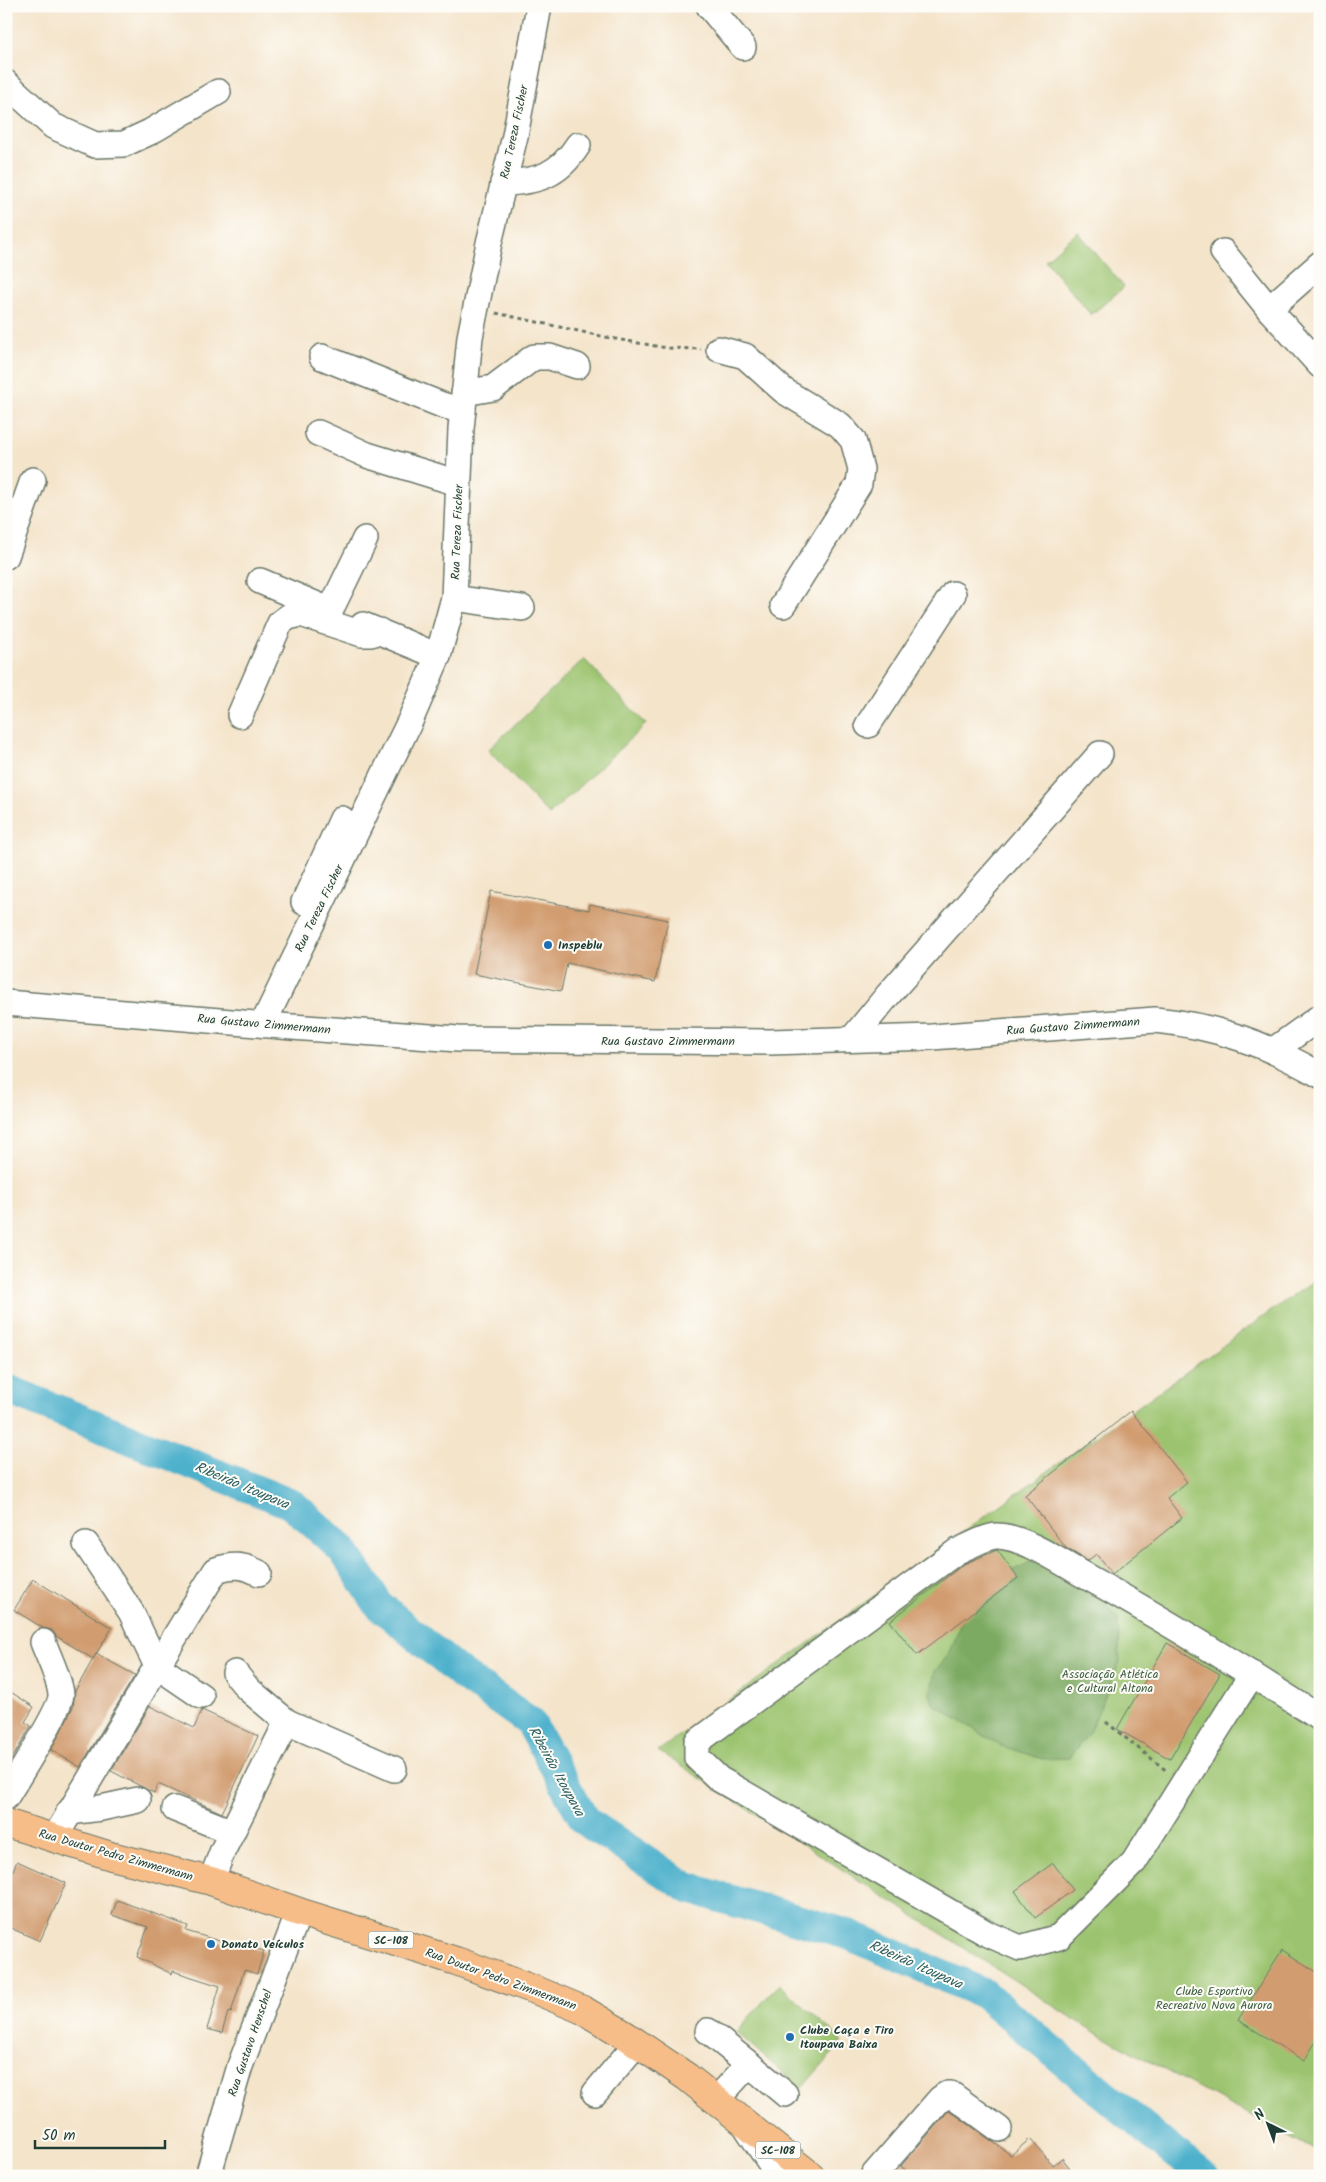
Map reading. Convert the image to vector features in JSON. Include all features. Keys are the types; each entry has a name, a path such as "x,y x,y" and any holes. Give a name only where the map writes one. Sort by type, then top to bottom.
{"main road":[{"name":"Rua Doutor Pedro Zimmermann","path":"6,1823 111,1856 211,1881 299,1912 456,1961 538,1991 582,2010 687,2076 811,2176"}],"street":[{"name":"Rua Tereza Fischer","path":"256,1023 410,721 438,656 454,598 458,482 463,402 470,337 515,136 539,6"},
{"path":"710,6 743,47"},
{"path":"6,83 53,126 95,145 124,144 150,132 218,92"},
{"path":"503,183 536,179 555,171 569,159 578,145"},
{"path":"1223,252 1320,365"},
{"path":"1270,309 1320,264"},
{"path":"719,349 745,356 784,391 840,425 853,440 861,469 859,484 783,606"},
{"path":"322,358 442,405 463,402 493,388 534,358 550,357 577,366"},
{"path":"318,433 367,456 458,482"},
{"path":"6,556 33,480"},
{"path":"330,610 365,539"},
{"path":"260,581 438,656"},
{"path":"868,725 953,594"},
{"path":"454,598 522,608"},
{"path":"240,714 280,623 288,616 301,614 362,634 380,631"},
{"path":"852,1039 894,987 1100,754"},
{"path":"256,1023 342,819"},
{"name":"Rua Gustavo Zimmermann","path":"6,1003 458,1039 725,1042 932,1037 1155,1020 1234,1035 1274,1050 1320,1075"},
{"path":"1274,1050 1320,1017"},
{"path":"1252,1674 1134,1862 1059,1937 1020,1948 986,1933 719,1779 697,1758 697,1742 956,1552 997,1536 1029,1544 1109,1588 1252,1674 1320,1718"},
{"path":"86,1544 131,1612 157,1666 202,1696"},
{"path":"54,1839 216,1570 230,1565 245,1566 259,1573"},
{"path":"6,1797 37,1745 60,1701 58,1683 44,1642"},
{"path":"235,1673 248,1689 286,1722 394,1768"},
{"path":"211,1881 232,1832 286,1722"},
{"path":"69,1812 101,1808 138,1800"},
{"path":"176,1809 232,1832"},
{"name":"Rua Gustavo Henschel","path":"208,2176 240,2066 299,1912"},
{"path":"708,2031 785,2094"},
{"path":"595,2092 637,2043"},
{"path":"716,2100 749,2064"},
{"path":"874,2176 940,2099 947,2094 951,2094 999,2129"},
{"path":"745,2124 779,2176"}],"path":[{"path":"476,309 610,338 667,348 719,349"},
{"path":"1106,1722 1182,1783"}],"green space":[{"path":"1078,232 1124,287 1091,315 1045,260"},
{"path":"584,659 646,724 549,815 488,750"},
{"name":"Associação Atlética e Cultural Altona","path":"1320,1276 1320,2153 1093,2031 658,1751"},
{"path":"1039,1558 1094,1593 1118,1618 1120,1662 1089,1733 1069,1758 1043,1759 1001,1746 933,1704 930,1694 935,1671 950,1653 971,1595 997,1578"},
{"name":"Clube Caça e Tiro Itoupava Baixa","path":"779,1984 843,2041 801,2089 736,2032"}],"building":[{"path":"491,891 589,910 590,904 668,920 655,982 567,963 561,991 474,974"},
{"path":"1131,1411 1187,1482 1167,1498 1182,1518 1112,1574 1096,1554 1088,1561 1066,1548 1025,1495"},
{"path":"997,1550 1018,1578 917,1655 890,1621 964,1564"},
{"path":"33,1579 112,1628 93,1659 56,1636 52,1630 43,1628 14,1610"},
{"path":"1167,1643 1220,1674 1170,1759 1117,1729"},
{"path":"96,1654 135,1675 80,1767 51,1750 73,1707 75,1691"},
{"path":"6,1689 34,1707 25,1722 31,1726 6,1769"},
{"path":"150,1706 194,1728 202,1710 258,1736 222,1813 158,1784 154,1793 111,1771"},
{"path":"17,1861 66,1883 40,1941 6,1926 6,1886"},
{"path":"1053,1863 1073,1890 1035,1918 1015,1891"},
{"path":"117,1900 188,1926 186,1931 236,1946 237,1943 264,1951 257,1974 244,1970 231,2013 228,2012 222,2033 207,2029 220,1986 173,1971 172,1974 137,1957 148,1927 112,1915"},
{"path":"1282,1950 1320,1974 1320,2035 1304,2061 1238,2020"},
{"path":"949,2110 1011,2155 1030,2139 1053,2165 1062,2158 1076,2176 912,2176 901,2166"}],"waterway":[{"name":"Ribeirão Itoupava","path":"6,1389 293,1505 343,1550 379,1605 460,1673 530,1722 585,1821 688,1888 850,1935 984,1994 1204,2176"}],"place":[{"name":"Inspeblu","path":"548,945"},
{"name":"Donato Veículos","path":"211,1944"},
{"name":"Clube Caça e Tiro Itoupava Baixa","path":"790,2037"}],"park label":[{"name":"Clube Esportivo Recreativo Nova Aurora","path":"1214,1998"}]}
